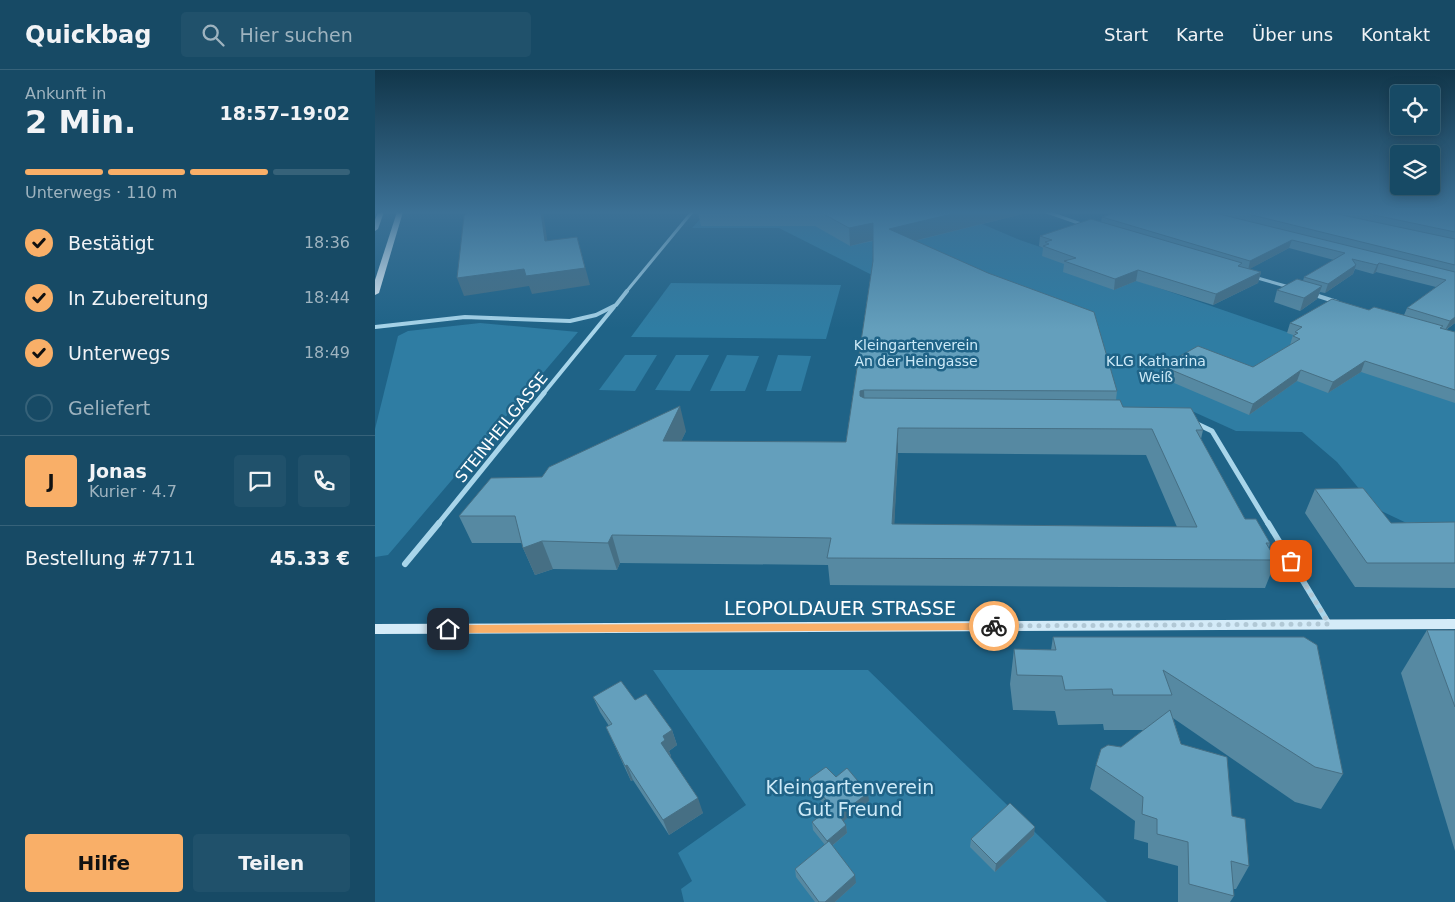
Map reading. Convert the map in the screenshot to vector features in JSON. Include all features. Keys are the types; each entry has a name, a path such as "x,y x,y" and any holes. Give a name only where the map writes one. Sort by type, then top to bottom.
{"main road":[{"path":"375,293 388,251"},
{"name":"LEOPOLDAUER STRASSE","path":"375,629 1455,624"}],"street":[{"name":"STEINHEILGASSE","path":"405,564 661,251"},
{"path":"1251,276 1297,290"},
{"path":"1307,292 1344,304"},
{"name":"STEINHEILGASSE","path":"375,327 465,317 570,321 596,315 616,305"},
{"path":"1183,421 1201,424 1212,431 1329,624"}],"green space":[{"path":"824,251 1051,251 1455,390 1455,546 1375,508 1337,462 1302,432 1236,431 1194,412 1146,408 859,403 876,277"},
{"path":"671,283 841,285 826,339 631,337"},
{"path":"480,323 578,332 388,555 375,557 375,429 398,336 408,331"},
{"path":"625,355 657,355 635,391 599,390"},
{"path":"676,355 709,355 690,391 655,390"},
{"path":"727,355 759,356 745,391 710,391"},
{"path":"778,355 811,356 801,391 766,391"},
{"name":"Kleingartenverein Gut Freund","path":"653,670 868,670 1107,902 684,902 681,889 692,881 678,853 746,805"}],"building":[{"path":"460,251 581,251 585,268 526,276 524,269 457,278"},
{"path":"873,251 938,251 988,273 1094,312 1117,391 864,390 860,391 860,396 864,398 1120,400 1123,407 1191,408 1203,430 1196,430 1245,519 1256,519 1270,543 1266,543 1276,560 827,558 831,538 612,535 608,543 542,541 523,548 515,516 459,516 491,478 542,477 549,467 680,406 663,441 846,442","holes":["898,428 1152,429 1197,527 892,524"]},
{"path":"1056,251 1200,251 1242,263 1238,266 1261,272 1216,294 1138,270 1115,279 1064,261 1076,258"},
{"path":"1216,251 1270,251 1250,261"},
{"path":"1336,251 1369,251 1455,272 1455,317 1450,321 1407,308 1446,280 1379,263 1377,265 1352,259 1356,265 1328,284 1304,277 1345,253"},
{"path":"1398,251 1455,251 1455,265"},
{"path":"1297,279 1322,286 1304,298 1277,290"},
{"path":"1332,299 1369,310 1374,307 1443,326 1440,328 1455,332 1455,390 1365,361 1333,382 1301,370 1253,404 1162,366 1198,346 1253,367 1300,339 1293,336 1302,327 1290,323"},
{"path":"1363,488 1391,523 1455,522 1455,563 1367,563 1315,489"},
{"path":"1427,630 1455,630 1455,707"},
{"path":"1053,637 1304,637 1317,645 1343,774 1315,767 1163,670 1172,695 1113,695 1112,689 1065,690 1062,676 1017,675 1014,649 1056,650"},
{"path":"621,681 635,700 646,694 672,730 663,736 665,740 661,743 698,798 663,820 627,765 625,766 606,727 612,724 593,697"},
{"path":"1170,710 1181,744 1227,757 1232,816 1245,819 1249,866 1231,861 1234,896 1189,884 1188,842 1157,834 1157,819 1142,814 1143,797 1096,765 1101,749 1108,745 1121,747"},
{"path":"826,767 836,777 847,768 868,793 839,815 846,825 827,841 812,822 832,807 809,779"},
{"path":"1010,803 1035,827 996,864 971,839"},
{"path":"829,841 855,875 825,902 819,902 795,869"}],"way so far":[{"path":"994,626 1329,624 1291,561"}],"route":[{"path":"448,629 994,626"}],"park label":[{"name":"Kleingartenverein An der Heingasse","path":"916,354"},
{"name":"KLG Katharina Weiß","path":"1156,370"}]}
